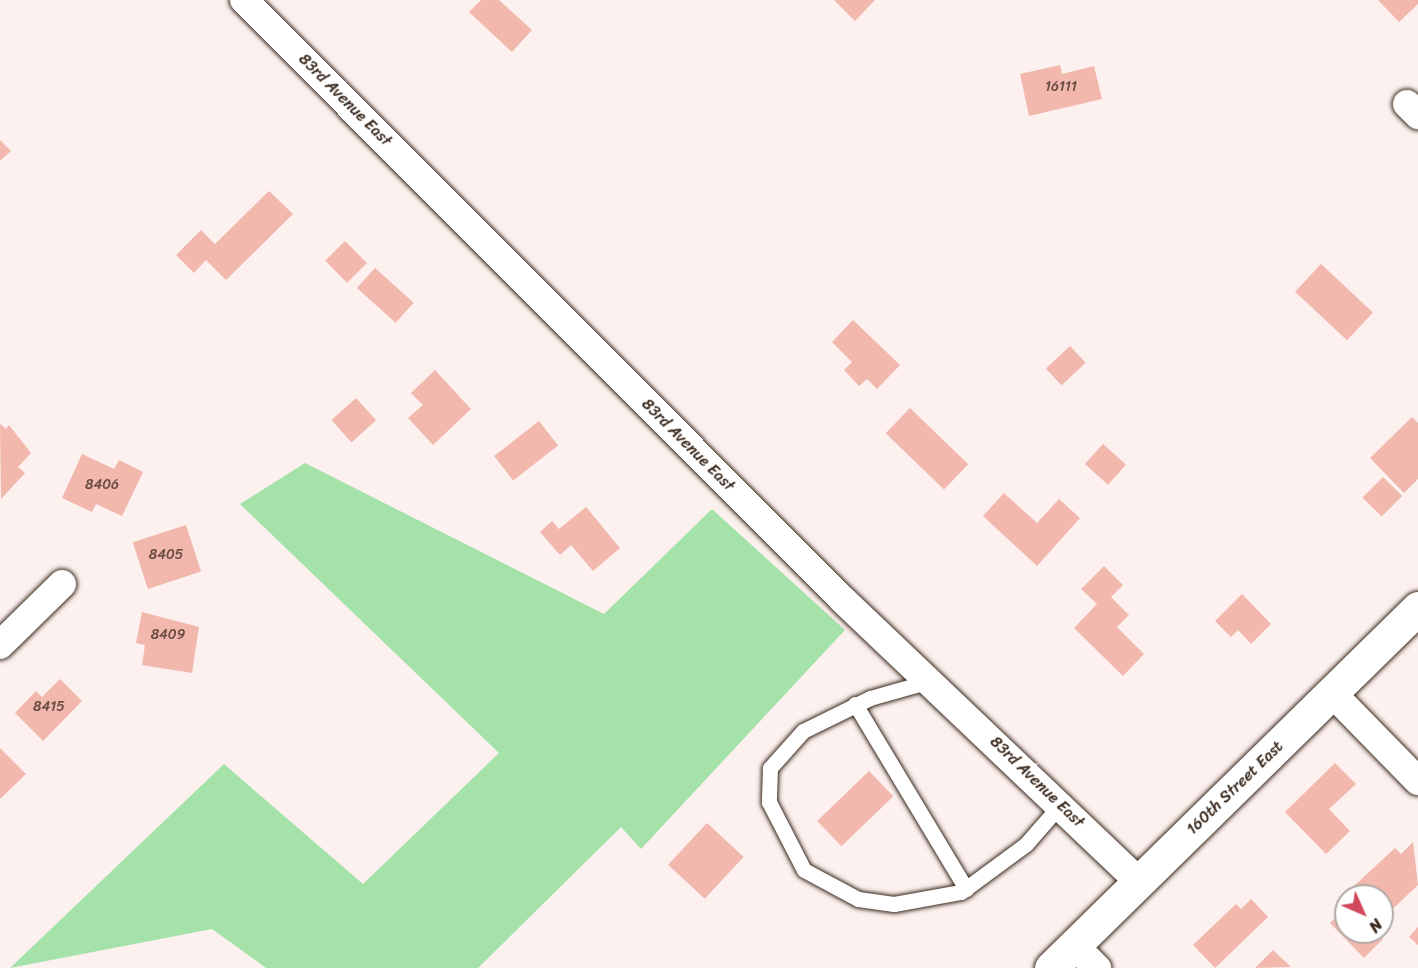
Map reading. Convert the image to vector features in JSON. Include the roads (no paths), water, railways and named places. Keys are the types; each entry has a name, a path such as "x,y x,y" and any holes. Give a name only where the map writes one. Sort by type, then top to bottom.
{"main road":[{"name":"160th Street East","path":"1063,957 1418,608"}],"street":[{"name":"83rd Avenue East","path":"244,0 930,681 1139,882"},
{"path":"0,645 62,584"},
{"path":"1332,693 1418,781"},
{"path":"1063,957 1097,968"}],"lane":[{"path":"930,681 855,704 803,732 770,768 769,802 793,857 822,882 858,899 894,904 966,889 1026,844 1060,805"},
{"path":"855,704 966,889"}]}
